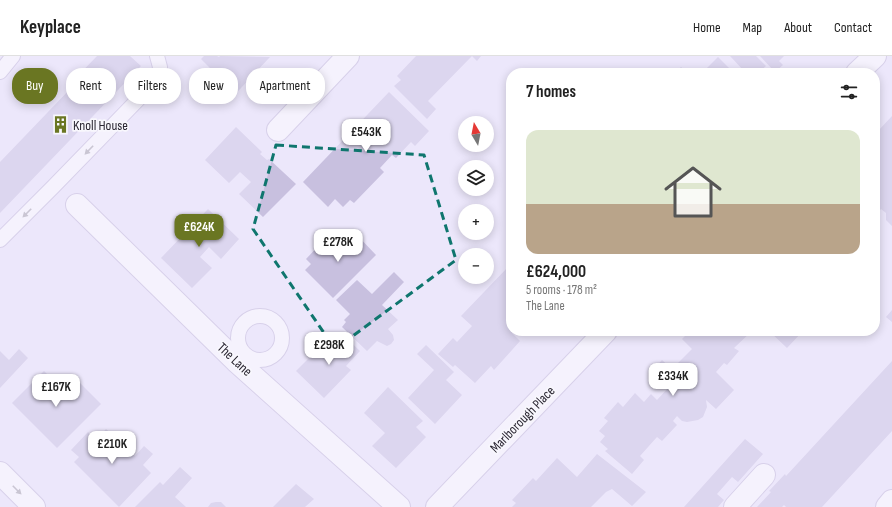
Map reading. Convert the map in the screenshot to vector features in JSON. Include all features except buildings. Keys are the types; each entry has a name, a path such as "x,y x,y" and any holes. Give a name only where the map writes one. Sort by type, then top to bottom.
{"street":[{"path":"278,130 348,56"},
{"path":"863,68 875,56"},
{"name":"The Lane","path":"77,204 399,507"},
{"name":"Marlborough Place","path":"437,507 601,336"},
{"path":"0,473 34,507"},
{"path":"736,507 764,475"},
{"path":"887,507 892,501"}],"lane":[{"path":"0,72 13,56"},
{"path":"0,240 158,79 160,67 157,56"}],"highlighted area":[{"path":"276,145 424,155 456,260 335,349 253,229"}],"place":[{"name":"Knoll House","path":"60,125"}]}
